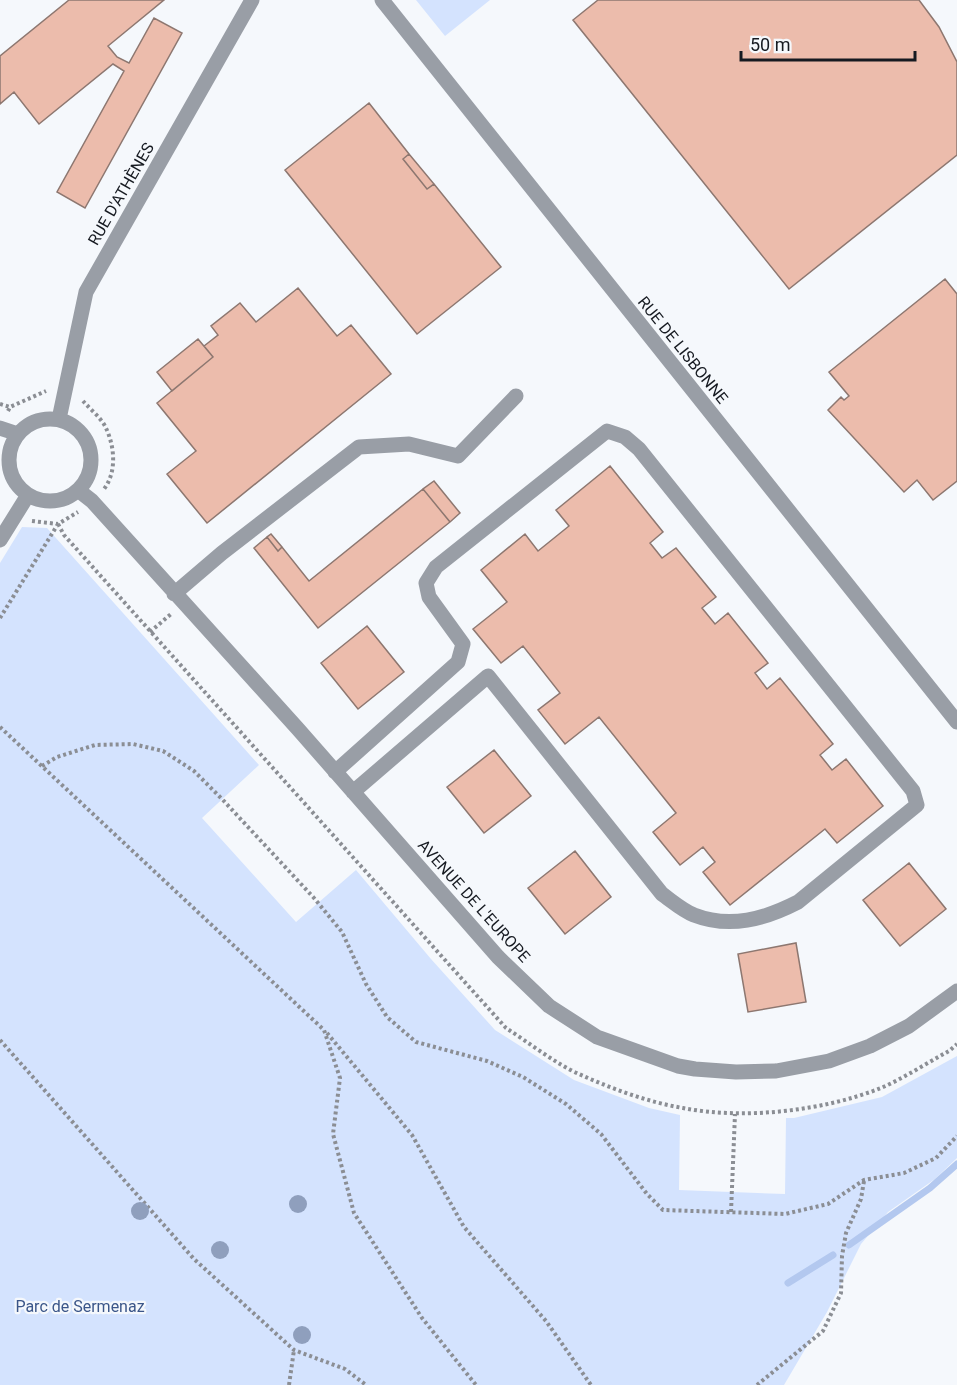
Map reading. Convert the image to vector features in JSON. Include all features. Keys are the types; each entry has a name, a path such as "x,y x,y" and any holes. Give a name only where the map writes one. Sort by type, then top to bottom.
{"street":[{"name":"RUE D'ATHÈNES","path":"59,419 86,292 252,0"},
{"name":"RUE DE LISBONNE","path":"381,0 957,722"},
{"path":"174,594 222,553 358,447 409,444 458,456 516,396"},
{"path":"59,419 72,425 84,435 90,449 92,464 87,478 78,490 67,498 54,501 41,500 28,495 18,486 11,474 8,460 11,446 18,434 36,420 59,419"},
{"path":"3,422 18,434"},
{"path":"335,772 458,662 463,644 429,597 426,583 436,567 607,431 625,437 639,449 913,791 917,805 798,902 776,914 748,921 712,920 692,914 662,894 488,676 353,792"},
{"name":"AVENUE DE L'EUROPE","path":"78,490 92,501 498,957 549,1006 597,1036 678,1066 736,1072 777,1071 829,1060 870,1046 909,1026 957,992"},
{"path":"0,540 28,495"}],"path":[{"path":"0,618 58,524 73,516 105,488 112,476 114,453 105,426 75,392 66,387 56,386 10,407 3,422"},
{"path":"0,404 10,407"},
{"path":"0,727 324,1030 412,1135 464,1227 546,1321 591,1385"},
{"path":"42,765 57,757 95,745 133,744 163,752 194,771 342,932 366,984 387,1017 417,1042 487,1061 523,1077 566,1104 601,1134 647,1194 663,1210 786,1214 828,1204 864,1180 904,1173 936,1158 957,1136"},
{"path":"324,1030 340,1078 333,1134 354,1213 422,1318 476,1385"},
{"path":"0,1040 194,1259 294,1350 345,1369 366,1385"},
{"path":"731,1212 735,1113"},
{"path":"757,1385 823,1330 841,1293 842,1257 846,1233 861,1200 864,1180"},
{"path":"289,1385 294,1350"}],"green space":[{"path":"416,0 490,0 445,36"},
{"name":"Parc de Sermenaz","path":"22,527 47,528 259,765 202,818 296,922 356,870 495,1030 574,1080 649,1108 680,1115 679,1190 785,1194 786,1118 882,1097 957,1056 957,1158 935,1179 888,1212 861,1244 827,1312 784,1385 0,1385 0,563"}],"building":[{"path":"69,0 164,0 108,46 117,57 129,63 154,18 182,33 85,208 57,192 124,71 113,64 39,124 14,92 0,104 0,56"},
{"path":"598,0 919,0 939,27 957,62 957,155 789,289 573,20"},
{"path":"369,103 409,154 403,159 427,189 434,184 501,267 417,334 285,170"},
{"path":"409,154 434,184 427,189 403,159"},
{"path":"945,279 957,294 957,481 933,500 917,480 904,492 828,410 841,397 844,400 849,396 829,372"},
{"path":"298,288 337,336 351,325 391,374 207,523 167,474 196,451 157,403 213,357 204,346 218,335 211,326 240,303 256,322"},
{"path":"198,339 213,357 172,391 157,372"},
{"path":"610,466 663,532 650,543 662,558 676,548 716,597 702,608 715,624 728,613 768,663 755,673 767,689 780,678 833,744 820,755 832,770 846,759 883,806 837,843 825,829 730,905 703,872 715,862 703,847 680,865 653,832 676,813 599,717 565,744 538,710 560,693 523,646 501,663 473,629 507,602 481,570 525,534 538,551 569,526 556,510"},
{"path":"434,481 460,513 450,522 423,489"},
{"path":"423,489 450,522 318,628 254,548 267,537 278,551 282,547 309,581"},
{"path":"271,534 282,547 278,551 267,537"},
{"path":"367,626 404,672 358,709 321,663"},
{"path":"494,750 531,796 484,833 447,787"},
{"path":"575,851 611,897 565,934 528,888"},
{"path":"909,863 946,909 900,946 863,900"},
{"path":"796,943 806,1002 748,1012 738,954"}],"waterway":[{"path":"849,1245 930,1188 957,1164"},
{"path":"788,1283 833,1255"}]}
